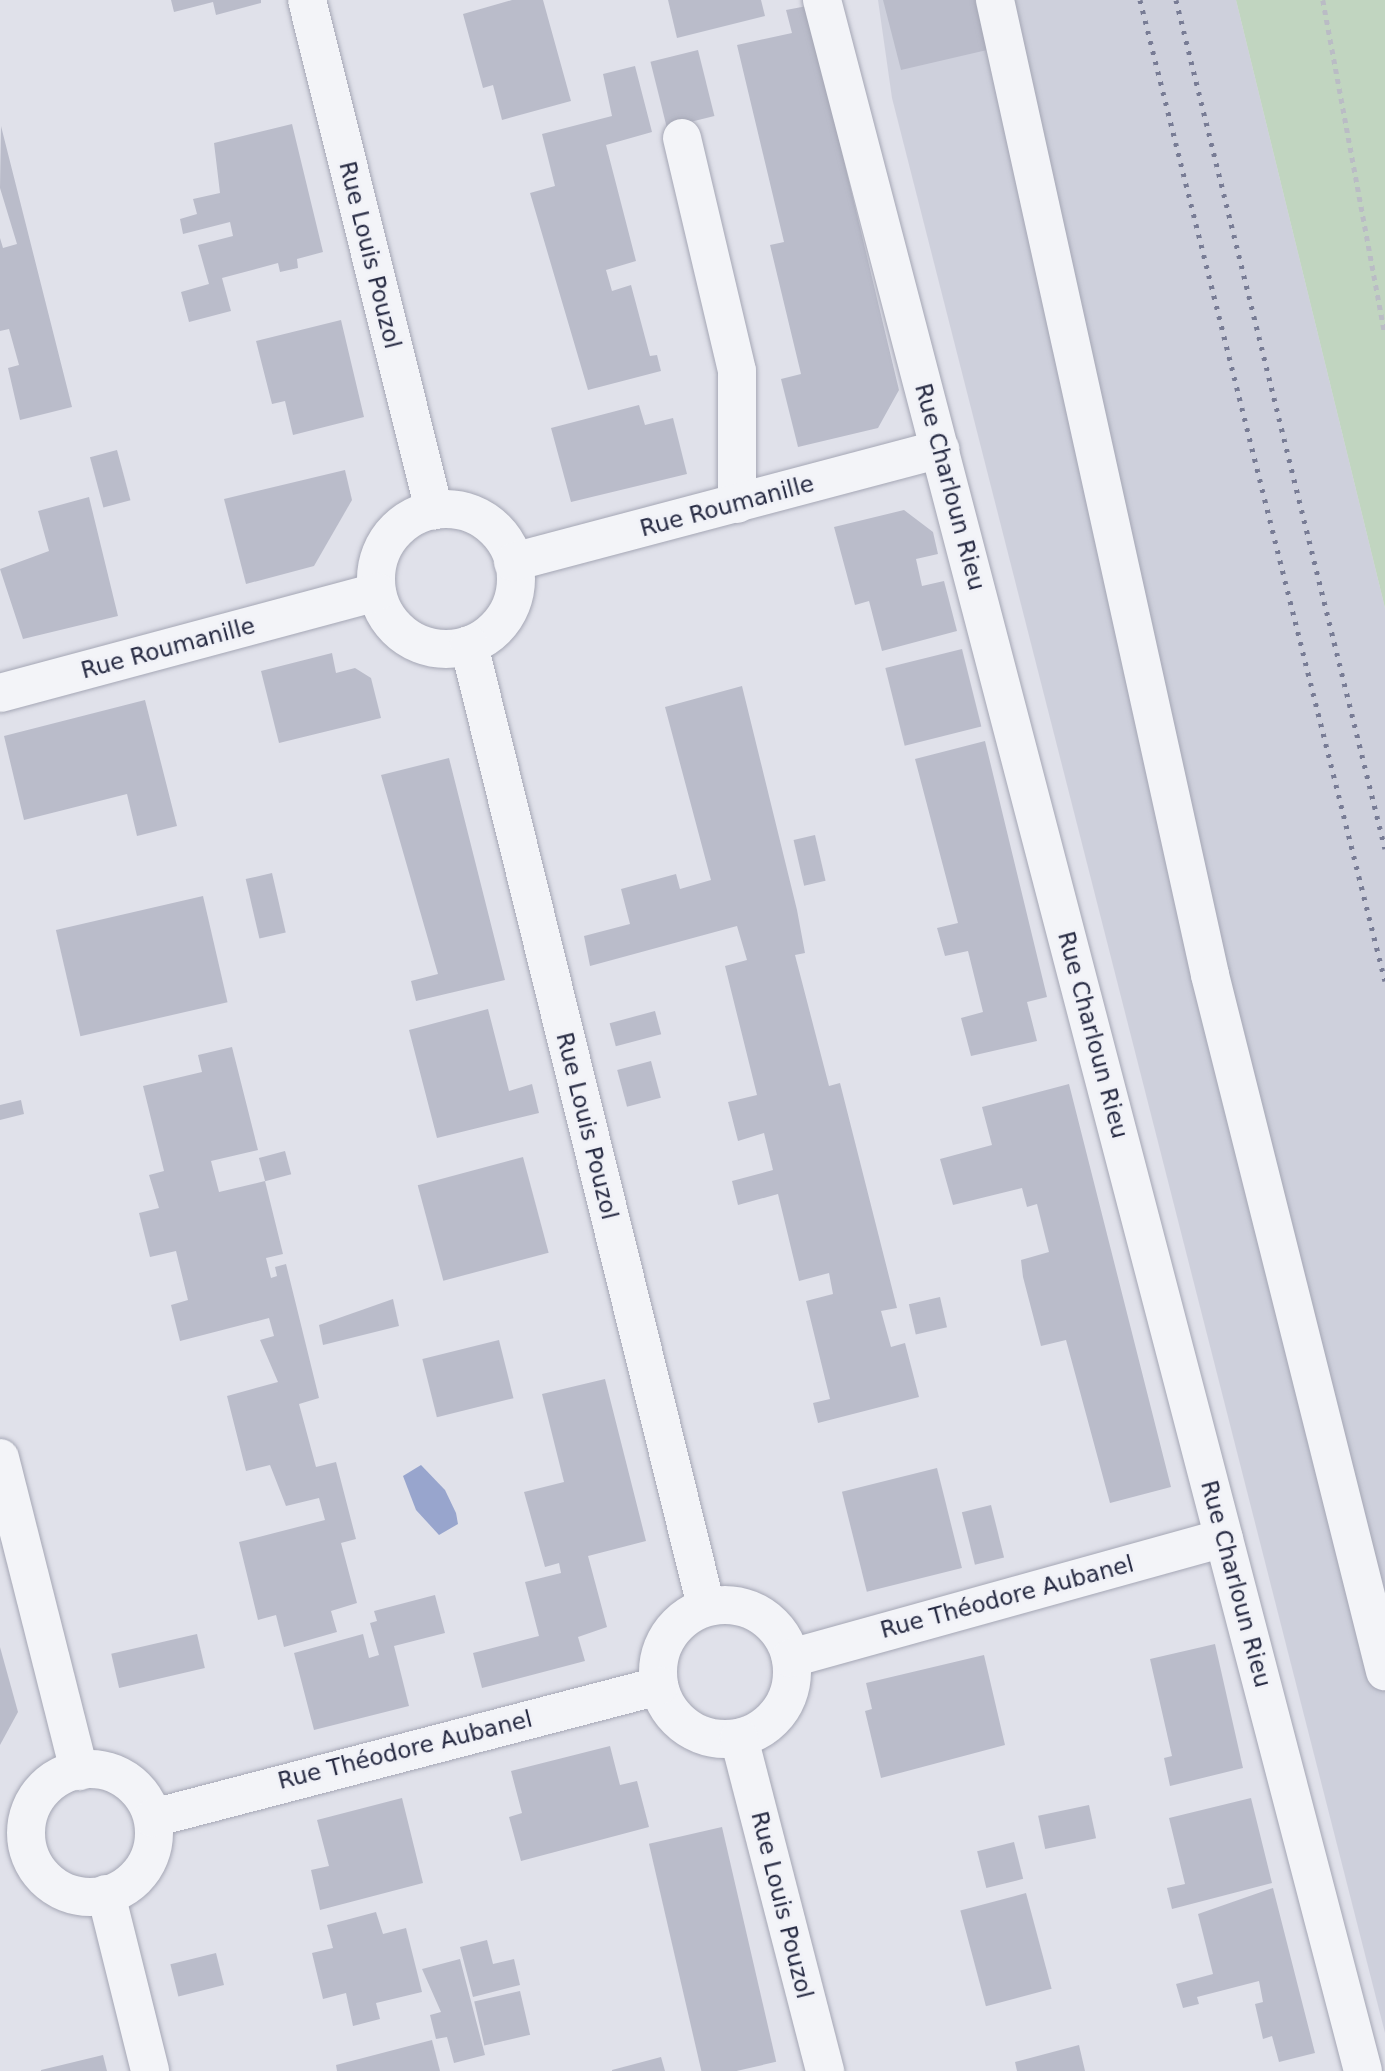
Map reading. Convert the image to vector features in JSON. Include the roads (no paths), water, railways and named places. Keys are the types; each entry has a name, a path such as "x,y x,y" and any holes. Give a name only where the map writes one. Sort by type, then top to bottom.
{"street":[{"name":"Rue Louis Pouzol","path":"307,0 434,510"},
{"name":"Rue Charloun Rieu","path":"822,0 1363,2071"},
{"path":"995,0 1210,975 1385,1671"},
{"path":"682,138 737,371 737,504"},
{"name":"Rue Roumanille","path":"513,562 940,449"},
{"path":"434,510 475,515 506,543 513,562 511,603 487,636 469,646 449,650 411,640 389,620 377,592 388,539 434,510"},
{"name":"Rue Roumanille","path":"0,693 377,592"},
{"name":"Rue Louis Pouzol","path":"469,646 706,1606"},
{"path":"0,1458 79,1771"},
{"name":"Rue Théodore Aubanel","path":"790,1658 1224,1538"},
{"path":"706,1606 760,1614 790,1658 789,1692 781,1708 740,1738 697,1734 666,1706 659,1686 657,1666 673,1629 706,1606"},
{"name":"Rue Théodore Aubanel","path":"153,1818 659,1686"},
{"name":"Rue Louis Pouzol","path":"740,1738 825,2071"},
{"path":"79,1771 111,1772 128,1781 153,1818 148,1861 135,1879 106,1894 73,1895 55,1886 14,1848 37,1796 79,1771"},
{"path":"106,1894 150,2071"}],"water":[{"path":"421,1465 445,1490 456,1513 458,1524 439,1535 416,1510 403,1476"}],"railway":[{"path":"1140,0 1385,981"},
{"path":"1176,0 1385,849"}]}
